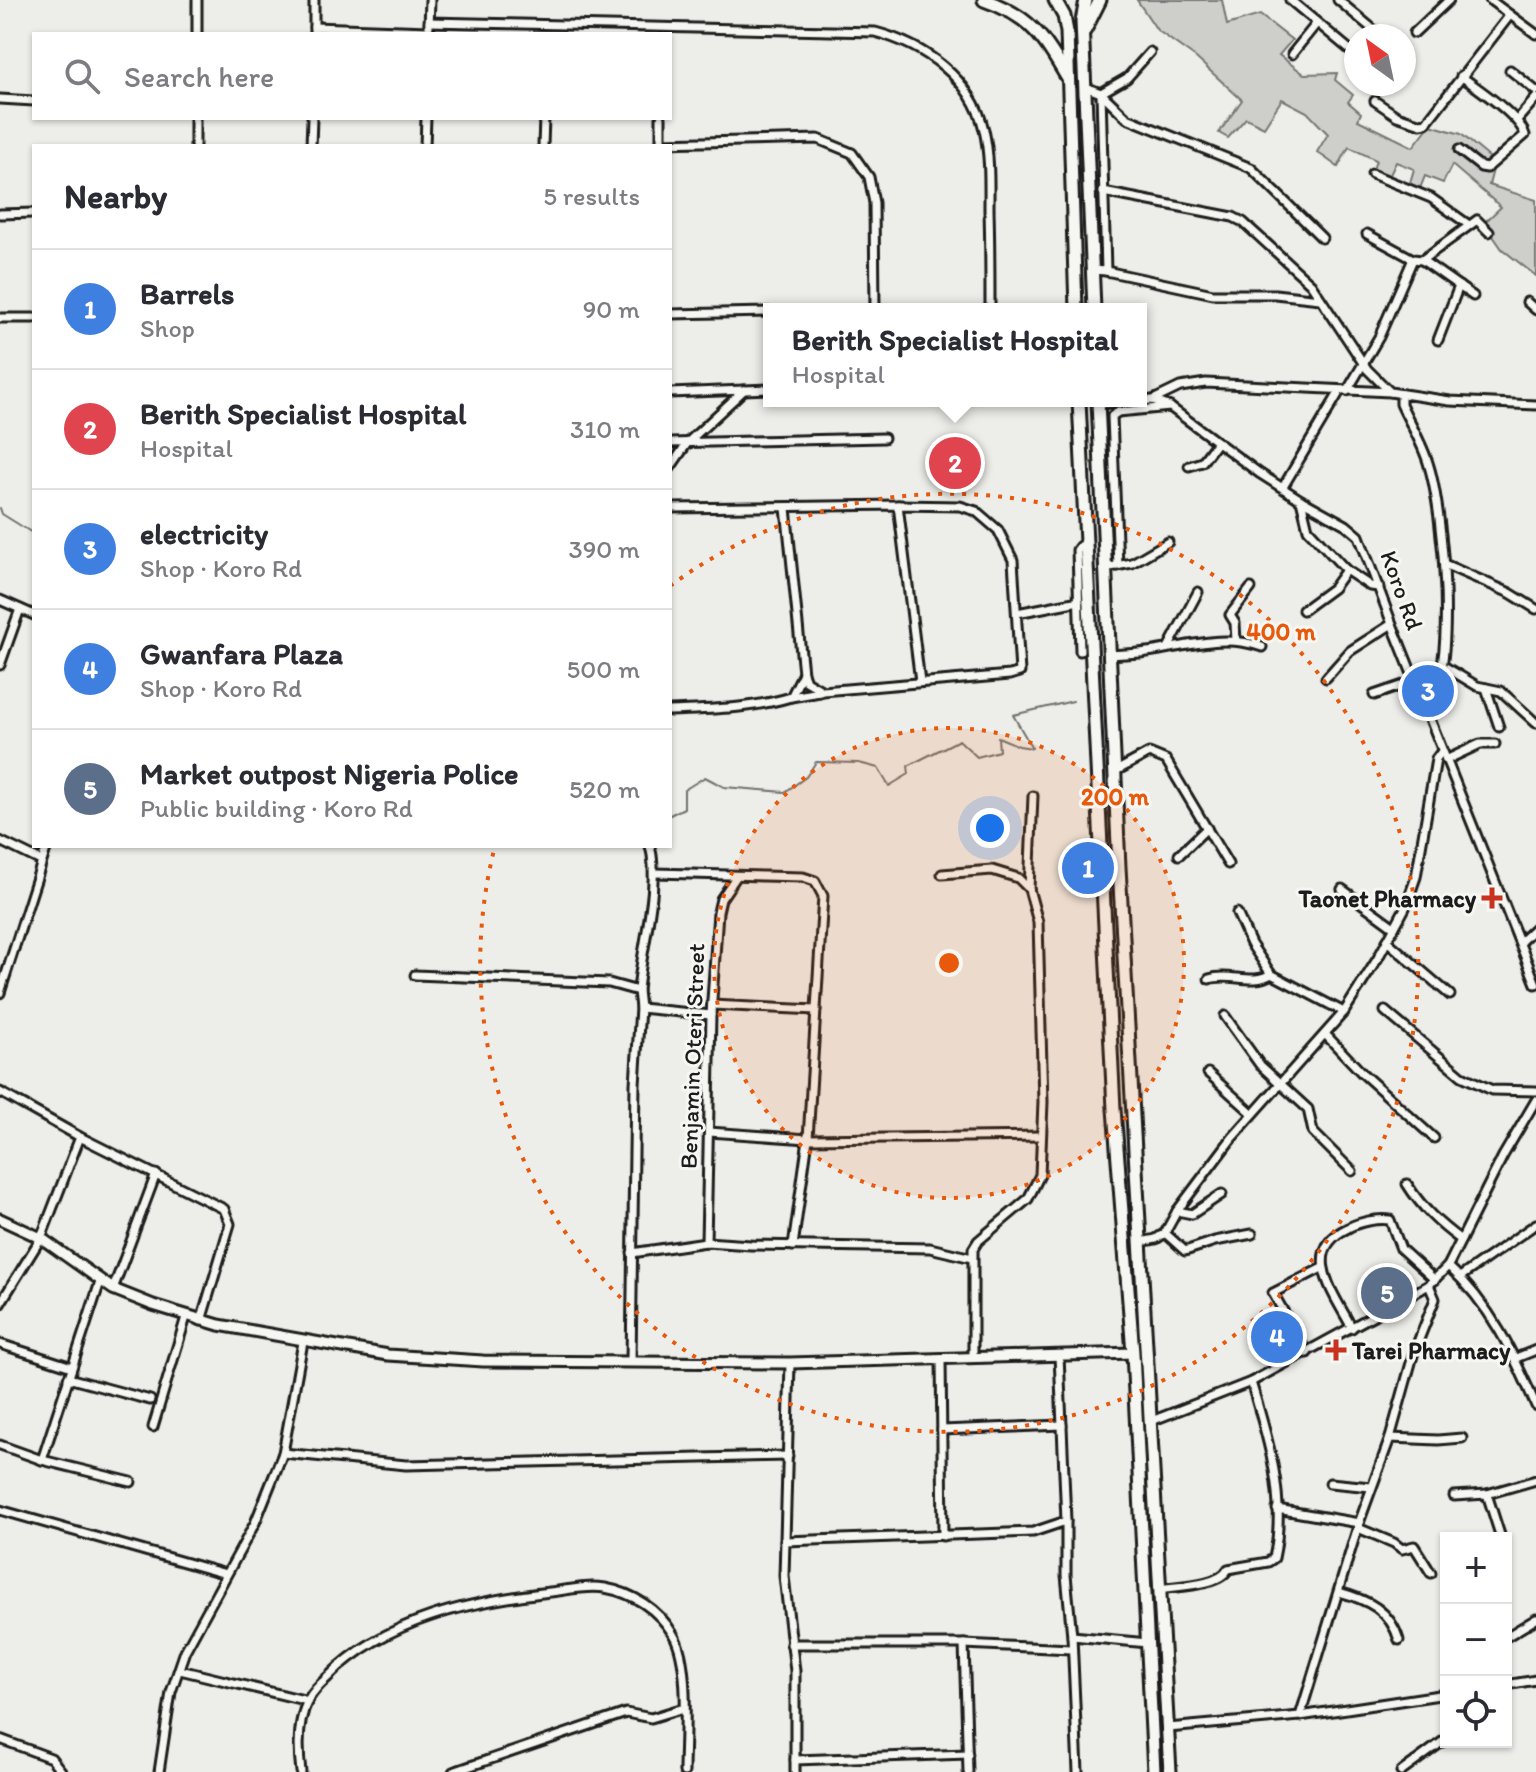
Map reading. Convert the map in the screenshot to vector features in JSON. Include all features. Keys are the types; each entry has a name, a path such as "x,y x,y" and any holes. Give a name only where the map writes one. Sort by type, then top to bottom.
{"main road":[{"path":"984,0 1011,10 1029,22 1048,45 1068,80"},
{"path":"1055,0 1064,16 1067,32 1076,303"},
{"path":"1086,0 1082,13 1094,303"},
{"path":"1083,38 1100,0"},
{"path":"1079,407 1114,1109 1133,1353 1154,1772"},
{"path":"1099,407 1105,437 1108,655 1170,1772"}],"street":[{"path":"197,0 197,32"},
{"path":"314,0 314,31 372,32"},
{"path":"429,32 430,0"},
{"path":"1290,0 1344,45"},
{"path":"1338,0 1367,24"},
{"path":"1416,31 1449,0"},
{"path":"1490,0 1536,34"},
{"path":"1375,101 1397,116 1424,124 1510,15"},
{"path":"429,22 547,30 875,32 900,39 946,68 970,96 984,127 988,153 990,303"},
{"path":"1292,54 1317,23"},
{"path":"1101,93 1127,78 1150,52"},
{"path":"1510,70 1536,91"},
{"path":"1459,150 1481,167 1487,168 1525,135 1517,120 1461,76"},
{"path":"1085,87 1101,93 1127,118 1251,168 1322,238"},
{"path":"1101,93 1106,271"},
{"path":"1517,120 1536,98"},
{"path":"0,99 32,101"},
{"path":"195,120 195,144"},
{"path":"311,144 312,120"},
{"path":"425,144 426,120"},
{"path":"543,144 544,120"},
{"path":"661,120 661,144 818,139 852,153 869,177 874,203 875,303"},
{"path":"1372,174 1431,198 1469,225"},
{"path":"1103,192 1238,219 1311,284 1364,363 1390,392"},
{"path":"0,214 32,213"},
{"path":"1283,487 1364,363 1417,260 1477,220 1489,232"},
{"path":"1367,234 1417,260 1473,296"},
{"path":"1092,270 1213,294 1275,294 1320,299"},
{"path":"1438,340 1459,286"},
{"path":"1527,302 1536,310"},
{"path":"672,314 763,312"},
{"path":"0,318 32,318"},
{"path":"1153,400 1180,387 1206,383 1390,392 1450,401 1536,405"},
{"path":"672,393 763,389"},
{"path":"672,465 688,442 744,390"},
{"path":"1401,394 1402,405 1430,469 1439,512 1444,564 1442,665 1438,692 1426,709"},
{"name":"Koro Rd","path":"1147,400 1170,407 1301,500 1357,533 1536,984"},
{"path":"1118,566 1105,437 1116,413 1170,407"},
{"path":"672,443 884,438"},
{"path":"1189,466 1202,462 1217,442"},
{"path":"1301,500 1302,516 1308,529 1346,570 1370,586 1379,587"},
{"path":"898,505 920,682"},
{"path":"672,508 898,505 960,506 976,511 1002,537 1013,560 1020,672 823,691 729,709 672,711"},
{"path":"786,508 803,673 806,681 823,691"},
{"path":"1105,568 1132,563 1168,542"},
{"path":"1080,651 1077,550 1080,546 1086,546"},
{"path":"1444,564 1510,593 1536,609"},
{"path":"1303,610 1333,588 1346,570"},
{"path":"1236,641 1235,623 1230,615 1251,588"},
{"path":"1168,648 1198,592"},
{"path":"0,600 32,614"},
{"path":"1017,613 1079,601"},
{"path":"0,665 20,609"},
{"path":"1326,678 1350,651 1392,624"},
{"path":"1108,655 1188,643 1236,641 1262,647"},
{"path":"1442,665 1477,686 1501,691 1535,720"},
{"path":"791,697 803,673"},
{"path":"1374,695 1415,681"},
{"path":"1486,688 1499,727"},
{"path":"1446,760 1480,744 1495,744"},
{"path":"1141,1242 1156,1239 1165,1233 1177,1211 1252,1113 1344,1012 1405,908 1416,877 1436,759 1442,751"},
{"path":"1116,771 1149,753 1158,754 1166,760 1228,864"},
{"path":"973,1357 972,1258 978,1241 1021,1207 1034,1191 1042,1159 1038,922 1029,889 1033,796"},
{"path":"1179,855 1207,828"},
{"path":"0,841 41,861"},
{"path":"0,993 46,848"},
{"path":"631,1361 638,991 655,873 650,848"},
{"path":"942,874 992,870 1018,878 1029,889"},
{"path":"655,873 803,877 815,881 823,896 808,1139 793,1246"},
{"name":"Benjamin Oteri Street","path":"706,1242 711,1015 718,912 721,899 736,877"},
{"path":"1342,889 1394,927"},
{"path":"1237,913 1251,944 1271,974 1344,1012"},
{"path":"1520,942 1536,927"},
{"path":"1387,941 1450,995"},
{"path":"0,959 9,964"},
{"path":"1209,979 1233,976 1260,980 1271,974"},
{"path":"415,975 609,983 638,991"},
{"path":"712,1005 816,1010"},
{"path":"640,1008 711,1015"},
{"path":"1385,1011 1462,1076 1492,1090 1536,1091"},
{"path":"1225,1016 1260,1065 1308,1109 1312,1128 1319,1140 1352,1171"},
{"path":"1325,1034 1362,1073 1434,1138"},
{"path":"1208,1073 1252,1113"},
{"path":"0,1092 80,1137 224,1209 230,1224 201,1321"},
{"path":"1149,1422 1251,1382 1432,1283 1448,1266 1503,1156 1536,1100"},
{"path":"709,1132 808,1139 1041,1136"},
{"path":"0,1304 41,1238 80,1137"},
{"path":"113,1289 156,1174"},
{"path":"1407,1184 1438,1223 1461,1240"},
{"path":"1177,1211 1192,1214 1222,1194"},
{"path":"0,1219 41,1238 113,1289 186,1317 303,1342 388,1355 456,1360 790,1363 1133,1353"},
{"path":"1300,1716 1358,1526 1390,1438 1414,1352 1435,1299 1432,1283 1401,1249 1390,1220 1351,1226 1325,1247 1322,1268 1352,1328"},
{"path":"1460,1277 1536,1224"},
{"path":"1165,1233 1185,1251 1252,1234"},
{"path":"632,1253 706,1242 930,1248 972,1258"},
{"path":"1448,1266 1490,1313 1516,1358 1536,1406"},
{"path":"1307,1353 1273,1293 1322,1268"},
{"path":"42,1460 100,1282"},
{"path":"153,1427 155,1401 186,1317"},
{"path":"159,1772 171,1692 195,1628 255,1523 283,1453 303,1342"},
{"path":"0,1344 72,1367"},
{"path":"1516,1358 1536,1350"},
{"path":"1059,1355 1066,1575 1078,1772"},
{"path":"941,1358 943,1536"},
{"path":"790,1363 785,1598 795,1671 795,1772"},
{"path":"68,1378 155,1401"},
{"path":"1159,1589 1215,1581 1228,1569 1271,1561 1275,1555 1275,1473 1268,1437 1251,1382"},
{"path":"942,1430 1062,1425"},
{"path":"1390,1438 1462,1438"},
{"path":"0,1445 42,1460 131,1482"},
{"path":"283,1453 406,1465 788,1456"},
{"path":"1454,1496 1487,1494 1536,1480"},
{"path":"1330,1483 1371,1487"},
{"path":"1487,1494 1499,1532"},
{"path":"1277,1509 1358,1526 1402,1549 1414,1546 1431,1573"},
{"path":"0,1510 226,1574"},
{"path":"785,1541 1033,1532 1066,1521"},
{"path":"301,1772 300,1730 308,1701 316,1688 375,1640 415,1622 462,1607 506,1597 593,1587 611,1589 638,1599 675,1636 683,1664 684,1772"},
{"path":"1339,1592 1374,1604 1391,1620 1399,1640"},
{"path":"1512,1633 1536,1619"},
{"path":"1072,1636 1148,1643"},
{"path":"791,1644 964,1644 1071,1649"},
{"path":"964,1644 968,1772"},
{"path":"180,1670 308,1701"},
{"path":"1512,1684 1536,1680"},
{"path":"1168,1728 1300,1716 1440,1695"},
{"path":"453,1772 475,1768 626,1713 651,1718 684,1708"},
{"path":"0,1739 51,1758 62,1772"},
{"path":"1401,1772 1440,1743"},
{"path":"795,1760 968,1754"}],"shaded area":[{"path":"1137,0 1222,0 1227,25 1260,15 1292,40 1279,55 1304,74 1337,73 1335,80 1344,88 1344,96 1352,96 1348,102 1361,113 1358,120 1413,147 1430,125 1461,134 1495,162 1489,185 1536,200 1536,276 1502,249 1484,223 1501,207 1452,165 1443,183 1425,176 1419,191 1409,186 1414,169 1396,162 1388,179 1373,170 1376,160 1349,147 1338,167 1317,152 1328,134 1307,112 1282,99 1264,127 1246,118 1228,138 1219,133 1242,100 1196,58 1157,30"}],"waterway":[{"path":"0,508 2,514 32,533"},
{"path":"672,814 684,808 684,790 705,777 724,787 785,792 806,777 816,762 859,763 878,768 889,786 909,774 908,766 959,740 977,757 999,751 998,737 1032,748 1013,715 1073,701"}],"place":[{"name":"Berith Specialist Hospital","path":"955,463"},
{"name":"electricity","path":"1428,691"},
{"name":"Barrels","path":"1088,868"},
{"name":"Taonet Pharmacy","path":"1492,898"},
{"name":"Market outpost Nigeria Police","path":"1387,1293"},
{"name":"Gwanfara Plaza","path":"1277,1337"},
{"name":"Tarei Pharmacy","path":"1336,1350"}]}
